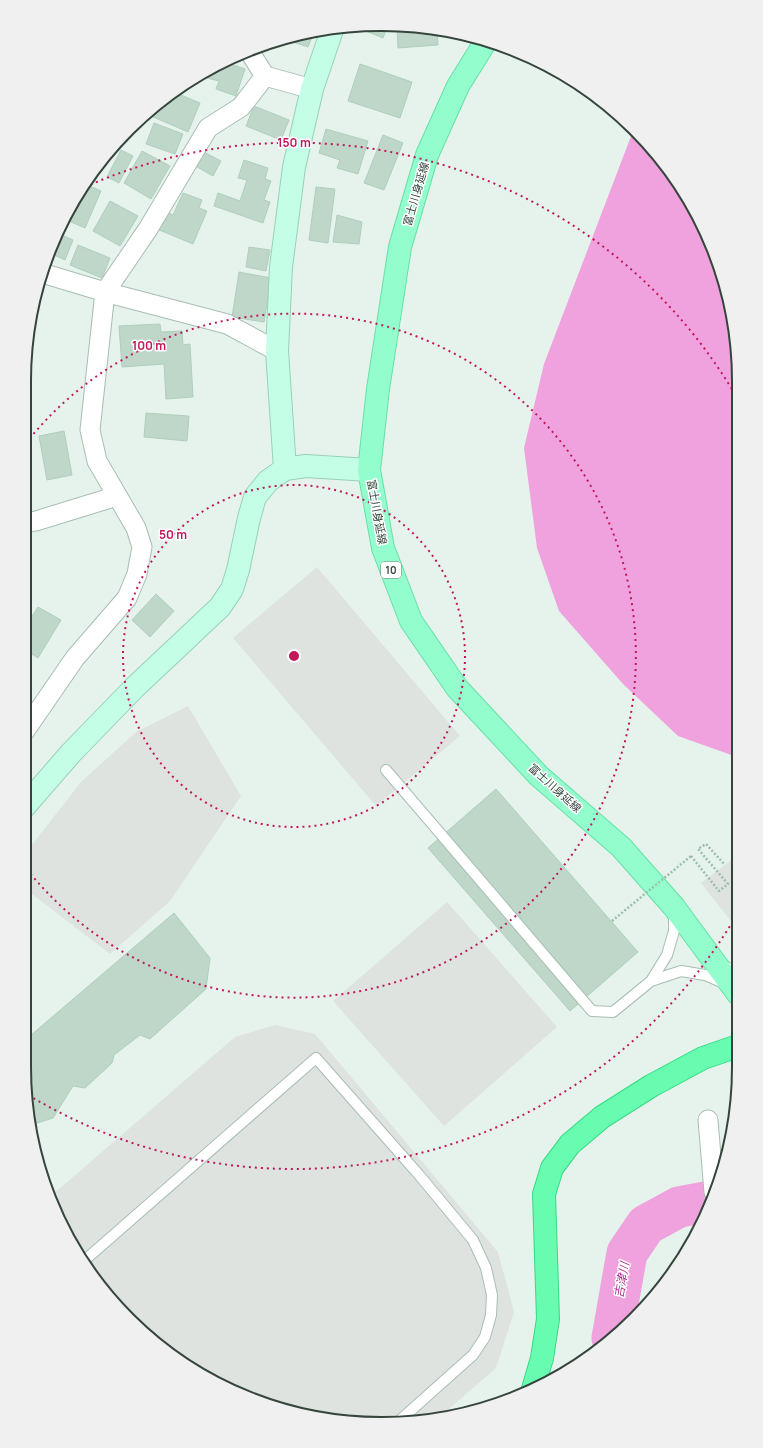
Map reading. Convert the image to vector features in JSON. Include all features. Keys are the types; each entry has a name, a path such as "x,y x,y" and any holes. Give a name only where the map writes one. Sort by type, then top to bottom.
{"highway":[{"path":"534,1382 542,1358 548,1320 544,1194 552,1168 570,1144 602,1116 651,1086 703,1058 732,1048"}],"main road":[{"name":"富士川身延線","path":"483,46 458,86 427,155 400,247 378,389 369,470 382,548 411,621 457,688 539,776 621,847 674,907 715,963 732,980"}],"street":[{"path":"285,468 277,351 281,267 294,168 312,89 330,35"},
{"path":"252,56 265,76 312,89"},
{"path":"31,722 75,658 127,598 137,574 142,547 136,528 97,461 90,430 105,292 148,229 208,128 241,107 265,76"},
{"path":"48,275 105,292 227,324 277,351"},
{"path":"31,799 71,753 130,693 220,607 232,589 238,570 255,497 268,480 285,468 306,466 369,470"},
{"path":"31,522 117,496"},
{"path":"708,1120 713,1179"}],"lane":[{"path":"386,770 592,1011 613,1012 651,981 667,955 674,931 674,907"},
{"path":"651,981 681,971 705,975 732,983"},
{"path":"88,1258 316,1058 420,1176 473,1240 486,1268 492,1295 491,1315 485,1337 473,1356 405,1416"}],"path":[{"path":"612,921 691,856 719,891 728,884 698,850 706,844 725,865"}],"shaded area":[{"path":"631,136 660,168 685,206 696,226 720,291 729,336 732,382 732,755 678,736 623,684 559,611 537,548 524,448 544,364"},
{"path":"317,567 460,736 376,806 233,638"},
{"path":"188,706 241,796 170,901 110,954 31,893 31,846 81,782 136,732"},
{"path":"732,860 732,922 701,883"},
{"path":"447,902 557,1027 444,1126 333,1001"},
{"path":"275,1025 315,1034 498,1252 514,1312 496,1368 447,1411 427,1414 382,1417 336,1414 291,1405 226,1381 187,1358 150,1330 118,1298 103,1280 78,1242 67,1222 55,1193 235,1037"}],"building":[{"path":"386,31 383,38 368,32"},
{"path":"397,32 437,36 438,45 398,48"},
{"path":"311,38 308,47 294,42"},
{"path":"232,64 245,69 236,96 216,89 219,81 207,78"},
{"path":"360,64 412,82 400,118 348,101"},
{"path":"180,95 200,103 188,132 152,116"},
{"path":"254,106 289,120 281,140 246,126"},
{"path":"154,123 183,134 175,154 146,144"},
{"path":"326,129 368,141 358,174 337,168 340,160 319,153"},
{"path":"383,135 403,143 384,190 364,183"},
{"path":"121,150 133,156 119,183 107,177"},
{"path":"142,151 170,166 151,199 124,183"},
{"path":"204,152 221,161 213,176 197,167"},
{"path":"244,160 268,168 265,179 271,181 264,200 270,202 263,223 214,206 218,193 240,201 247,180 238,178"},
{"path":"90,186 101,191 85,228 70,221"},
{"path":"316,187 335,189 328,243 309,240"},
{"path":"183,193 202,200 199,208 207,211 193,244 157,229 165,211 173,215"},
{"path":"110,201 138,216 120,246 93,231"},
{"path":"337,215 362,222 359,244 333,242"},
{"path":"63,236 73,240 65,260 55,255"},
{"path":"78,245 110,258 102,278 70,265"},
{"path":"249,247 270,250 266,271 246,267"},
{"path":"239,272 271,278 264,322 232,317"},
{"path":"160,324 161,332 182,331 183,345 190,344 193,397 166,399 164,364 122,367 119,326"},
{"path":"146,413 189,416 187,441 144,437"},
{"path":"64,431 72,475 47,480 39,436"},
{"path":"156,594 174,611 150,637 132,620"},
{"path":"38,607 61,620 38,658 31,654 31,618"},
{"path":"496,789 638,952 570,1011 428,848"},
{"path":"174,913 210,958 206,989 150,1039 140,1035 114,1055 112,1063 85,1088 73,1086 53,1118 36,1123 32,1089 31,1035"}],"waterway":[{"name":"吉津川","path":"614,1330 627,1253 646,1225 679,1207 704,1202"}]}
